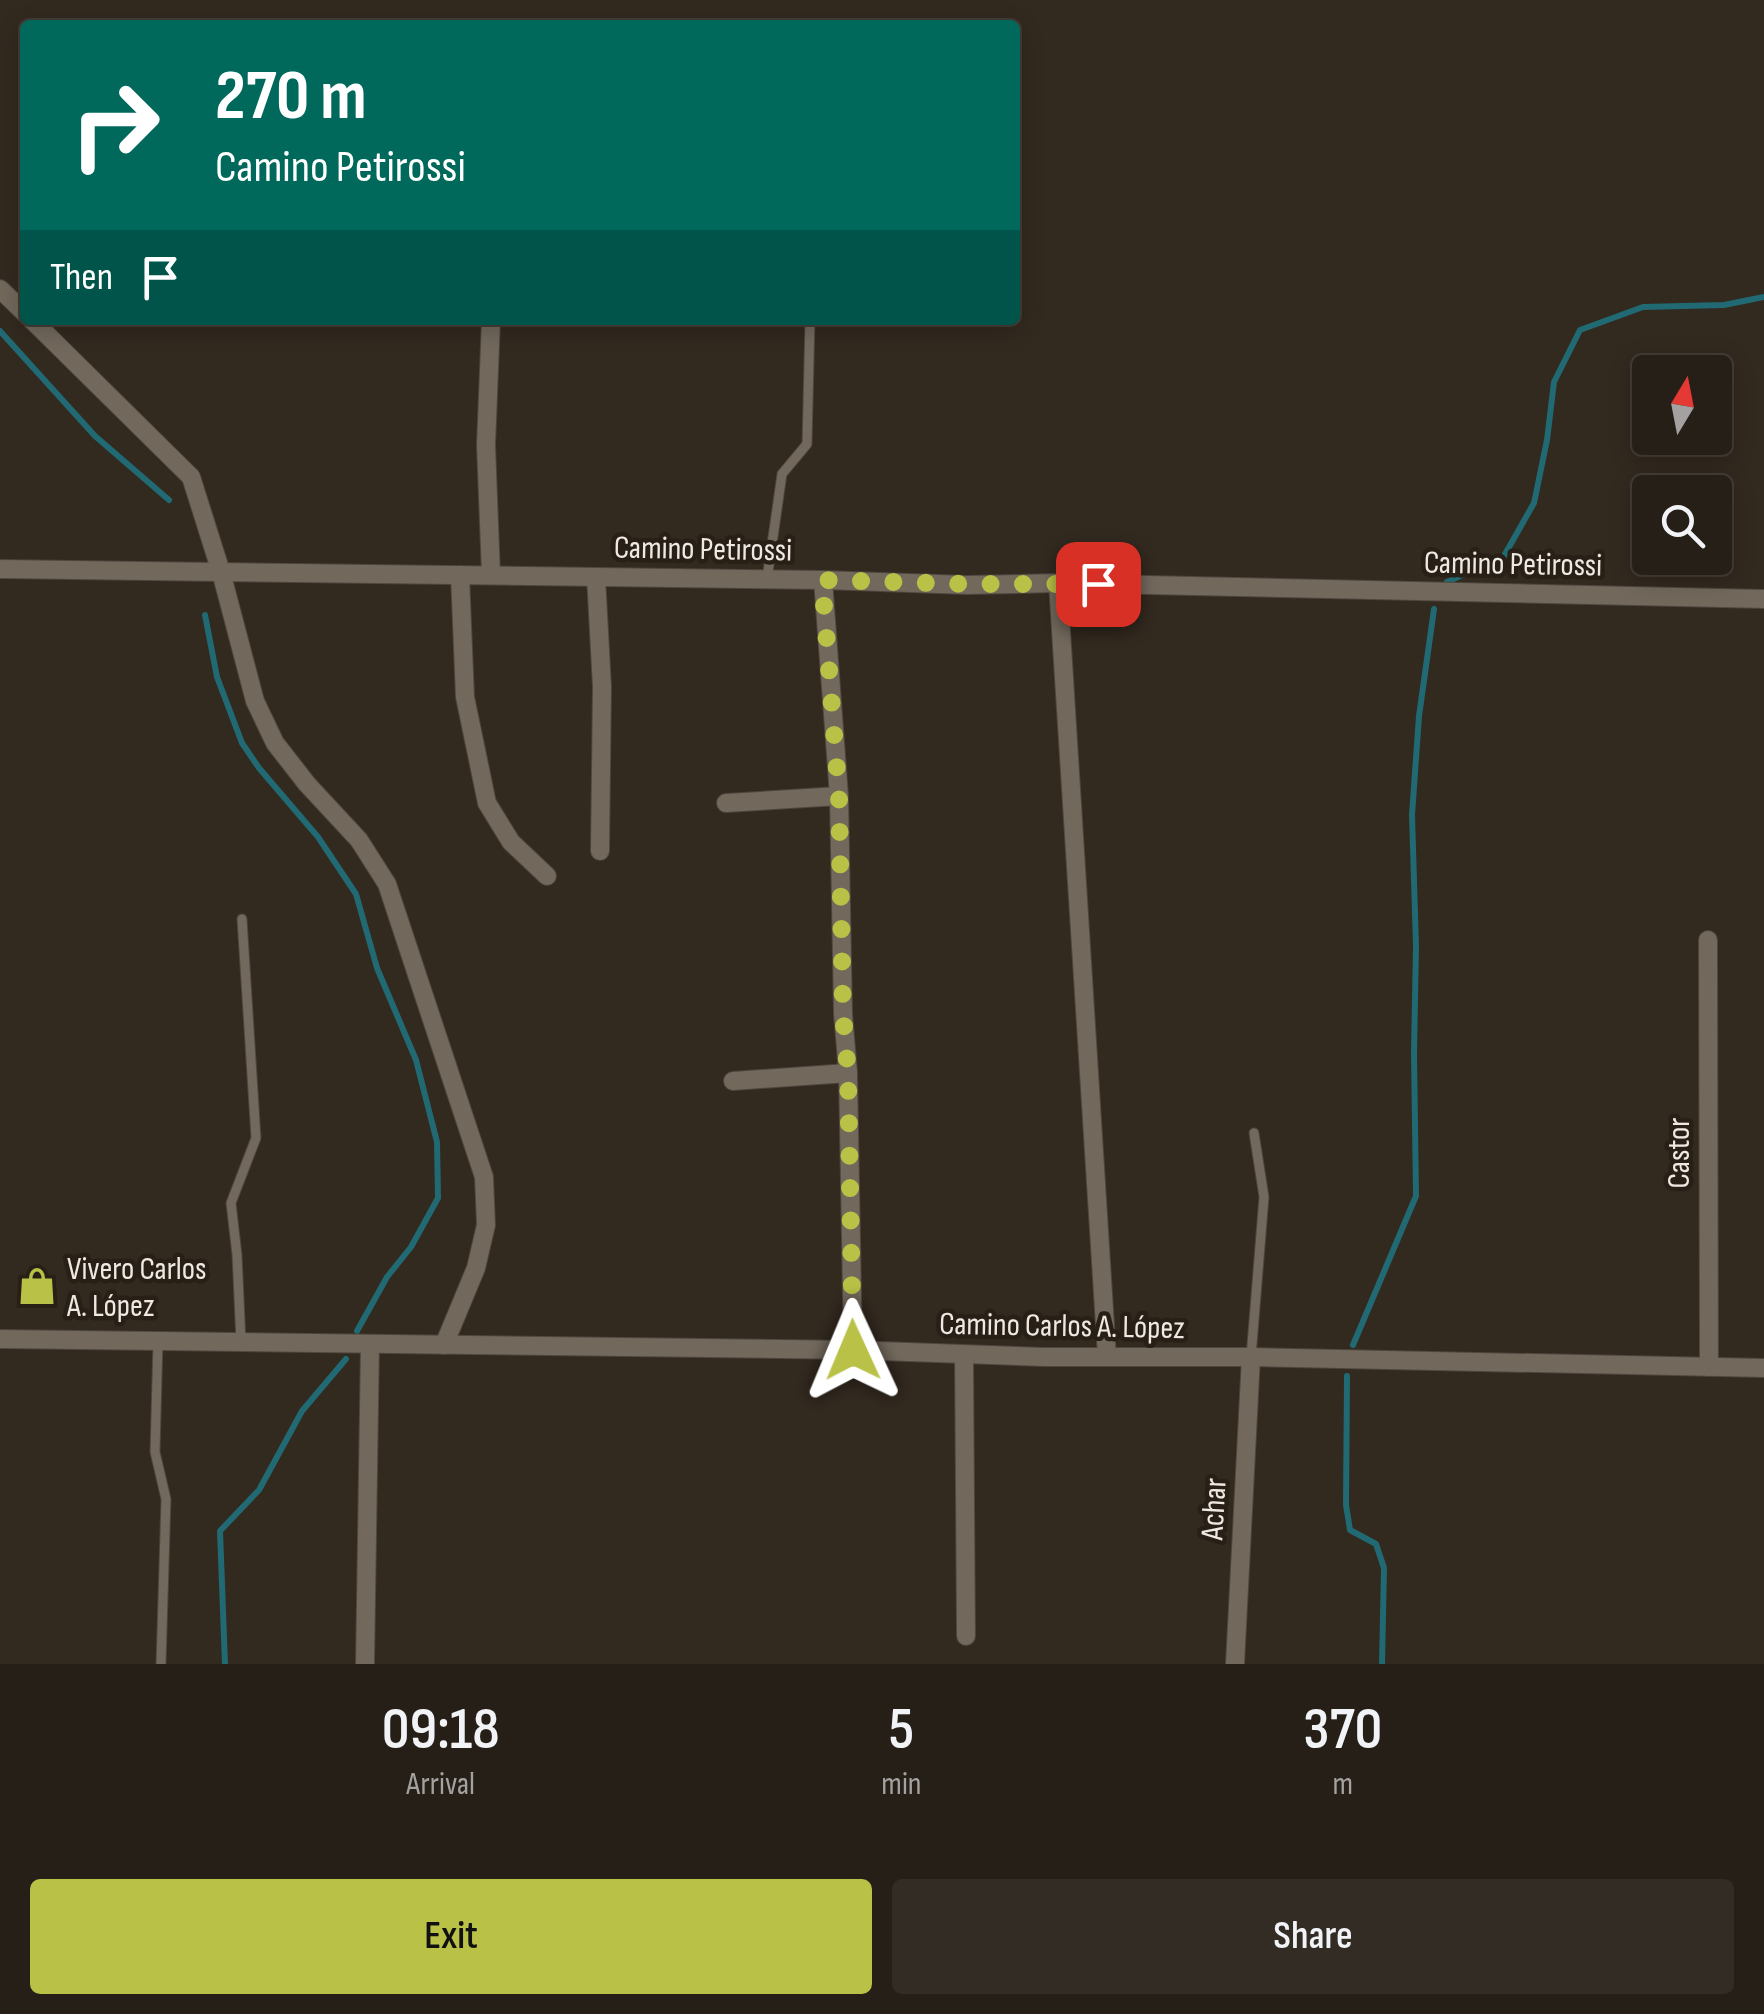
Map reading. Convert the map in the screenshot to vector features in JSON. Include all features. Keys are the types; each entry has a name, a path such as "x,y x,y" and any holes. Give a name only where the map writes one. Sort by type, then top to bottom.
{"street":[{"path":"0,289 20,308"},
{"path":"37,325 191,477 256,701 275,743 360,840 387,884 484,1178 486,1225 480,1254 444,1345"},
{"path":"491,325 486,445 491,575"},
{"name":"Camino Petirossi","path":"0,568 1058,583 1764,600"},
{"path":"460,575 464,698 487,803 512,842 546,876"},
{"path":"596,577 602,687 600,851"},
{"path":"822,580 839,796 853,1350"},
{"path":"1058,583 1107,1357"},
{"path":"726,803 839,796"},
{"name":"Castor","path":"1708,940 1709,1367"},
{"path":"733,1081 848,1073"},
{"name":"Camino Carlos A. López","path":"0,1339 853,1350 1764,1368"},
{"path":"366,1664 370,1344"},
{"path":"964,1354 966,1636"},
{"name":"Achar","path":"1234,1664 1252,1357"}],"lane":[{"path":"766,580 782,474 806,444 810,325"},
{"path":"241,1342 238,1255 231,1203 256,1138 242,919"},
{"path":"1252,1357 1264,1196 1254,1134"},
{"path":"158,1341 155,1452 166,1500 161,1664"}],"waterway":[{"path":"1447,582 1504,556 1534,503 1554,382 1580,330 1643,307 1724,305 1764,297"},
{"path":"0,331 95,436 169,500"},
{"path":"1353,1345 1416,1196 1412,815 1419,716 1434,609"},
{"path":"205,615 217,677 242,743 318,837 356,894 377,968 416,1060 437,1142 438,1198 357,1331"},
{"path":"225,1664 220,1531 259,1490 302,1411 346,1359"},
{"path":"1347,1376 1346,1505 1350,1530 1376,1544 1384,1568 1382,1664"}],"place":[{"name":"Vivero Carlos A. López","path":"37,1286"}],"route":[{"path":"853,1350 839,796 822,580 1098,584"}]}
